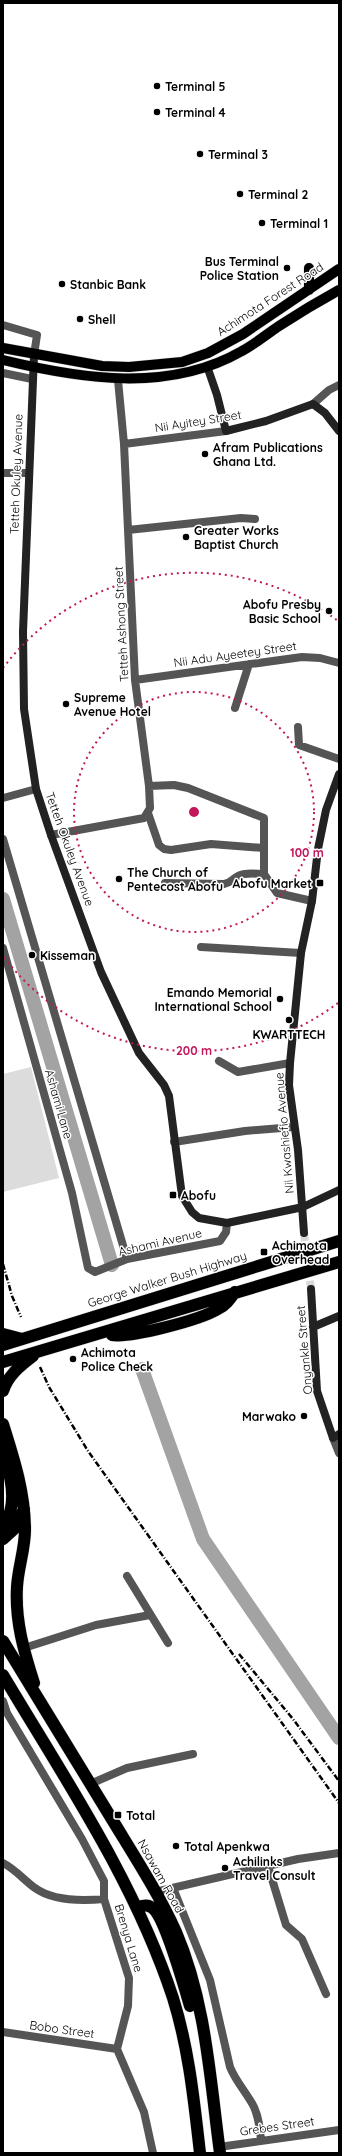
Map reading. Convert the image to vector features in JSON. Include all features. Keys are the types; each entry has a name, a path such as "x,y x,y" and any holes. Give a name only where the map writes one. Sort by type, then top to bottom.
{"highway":[{"name":"George Walker Bush Highway","path":"3,1345 339,1241"},
{"path":"3,1362 103,1334 126,1335 184,1322 216,1310 228,1303 235,1292 339,1262"},
{"path":"3,1334 22,1339"},
{"path":"3,1391 6,1381 17,1368 37,1353"},
{"path":"3,1424 21,1480 26,1532 17,1588 19,1626 24,1648 41,1702"},
{"path":"3,1453 11,1488 12,1508 9,1518 3,1526"},
{"path":"3,1539 14,1529 24,1508"},
{"name":"Nsawam Road","path":"3,1641 155,1892 176,1932 193,1985 210,2063 209,2079 220,2150"},
{"path":"3,1675 92,1825 137,1908 170,1992 183,2036 193,2094 200,2153"},
{"path":"137,1908 144,1905 150,1906 155,1910 164,1928 185,1988 209,2079"}],"main road":[{"path":"309,268 309,290"},
{"name":"Achimota Forest Road","path":"3,348 90,365 122,367 168,365 182,362 220,347 252,329 339,269"},
{"path":"3,360 33,368 118,380 160,377 207,366 241,352 339,290"}],"street":[{"path":"3,325 37,335 34,355"},
{"name":"Tetteh Okuley Avenue","path":"34,355 28,473 23,632 24,709 36,789 51,836 101,972 121,1017 139,1053 164,1086 169,1096 180,1185 187,1206 199,1218 227,1223 303,1207 339,1190"},
{"path":"207,366 218,395 226,431"},
{"path":"3,373 32,379"},
{"name":"Tetteh Ashong Street","path":"118,380 124,444 135,680 149,786 150,808 148,813"},
{"name":"Nii Ayitey Street","path":"124,444 226,431 266,421 312,404 329,390 339,385"},
{"path":"312,404 325,413 339,431"},
{"path":"3,473 28,473"},
{"path":"128,530 241,518 256,520"},
{"name":"Nii Adu Ayeetey Street","path":"135,680 310,656 339,663"},
{"path":"235,708 249,664"},
{"path":"298,727 299,745 339,759"},
{"name":"Nii Kwashiefio Avenue","path":"304,1233 303,1207 289,1086 290,1063 301,953 312,901 318,850 326,810 339,774"},
{"path":"149,786 174,785 188,788 264,818 264,874 277,893 312,901"},
{"path":"3,798 36,789"},
{"path":"148,813 159,845 164,849 171,850 211,844 264,848"},
{"path":"51,836 144,818 148,813"},
{"path":"3,839 127,1259"},
{"path":"165,883 224,884 231,882 242,874 264,874"},
{"path":"201,947 301,953"},
{"name":"Ashami Lane","path":"3,948 72,1193 88,1268"},
{"path":"219,1061 238,1072 290,1063"},
{"path":"174,1142 245,1131 294,1127"},
{"name":"Ashami Avenue","path":"88,1268 95,1272 127,1259 220,1241 226,1232 227,1223"},
{"name":"Onyankle Street","path":"312,1289 312,1327 317,1391 336,1436 339,1453"},
{"path":"312,1327 339,1316"},
{"path":"127,1576 168,1643"},
{"path":"24,1648 96,1624 150,1615"},
{"name":"Brenya Lane","path":"3,1701 7,1712 104,1881 104,1899 129,1978 128,2006 117,2049"},
{"path":"90,1784 127,1768 193,1754"},
{"path":"155,1892 268,1866 339,1853"},
{"path":"3,1862 37,1889 52,1896 73,1899 104,1899"},
{"path":"268,1866 286,1925 302,1939 326,1994"},
{"path":"173,1888 210,1980 230,2067 236,2081 254,2108 258,2119 261,2141"},
{"name":"Bobo Street","path":"3,2032 117,2049"},
{"path":"117,2049 144,2112 153,2153"},
{"name":"Grebes Street","path":"220,2150 261,2141 339,2130"}],"shaded area":[{"path":"31,1067 59,1178 3,1192 3,1074"}],"waterway":[{"path":"3,899 112,1265"},
{"path":"142,1369 203,1539 339,1738"}],"tunnel":[{"path":"304,1233 311,1289"}],"railway":[{"path":"3,1264 12,1296 21,1317"},
{"path":"40,1367 49,1387 88,1451 339,1803"},
{"path":"239,1654 293,1719 339,1781"}],"place":[{"name":"Terminal 5","path":"157,86"},
{"name":"Terminal 4","path":"157,112"},
{"name":"Terminal 3","path":"200,154"},
{"name":"Terminal 2","path":"240,194"},
{"name":"Terminal 1","path":"262,223"},
{"name":"Bus Terminal Police Station","path":"287,268"},
{"name":"Stanbic Bank","path":"62,284"},
{"name":"Shell","path":"80,319"},
{"name":"Afram Publications Ghana Ltd.","path":"205,454"},
{"name":"Greater Works Baptist Church","path":"186,537"},
{"name":"Abofu Presby Basic School","path":"329,611"},
{"name":"Supreme Avenue Hotel","path":"66,704"},
{"name":"The Church of Pentecost Abofu","path":"119,879"},
{"name":"Abofu Market","path":"320,883"},
{"name":"Kisseman","path":"32,955"},
{"name":"Emando Memorial International School","path":"280,999"},
{"name":"KWARTTECH","path":"289,1020"},
{"name":"Abofu","path":"173,1195"},
{"name":"Achimota Overhead","path":"264,1252"},
{"name":"Achimota Police Check","path":"73,1359"},
{"name":"Marwako","path":"304,1416"},
{"name":"Total","path":"118,1815"},
{"name":"Total Apenkwa","path":"176,1846"},
{"name":"Achilinks Travel Consult","path":"225,1868"}]}
